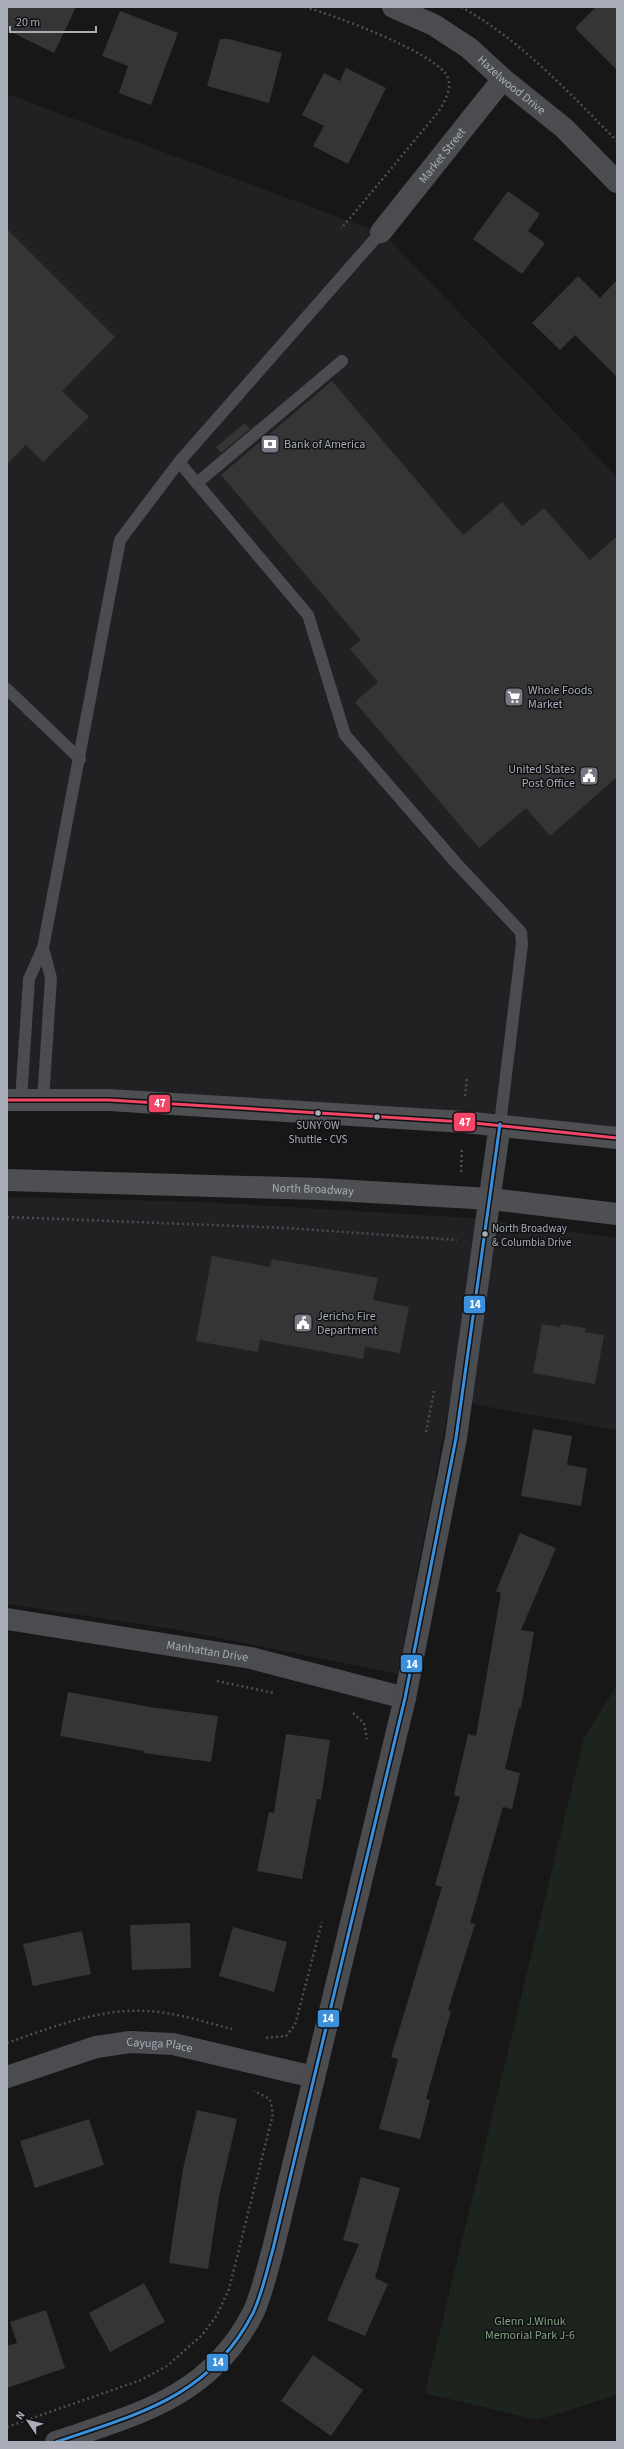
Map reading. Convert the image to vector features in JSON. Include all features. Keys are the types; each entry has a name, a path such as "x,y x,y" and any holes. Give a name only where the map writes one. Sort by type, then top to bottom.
{"main road":[{"path":"14,1100 110,1100 500,1124 617,1138"},
{"name":"North Broadway","path":"7,1180 319,1188 491,1199 617,1214"}],"street":[{"name":"Hazelwood Drive","path":"393,7 434,25 469,48 503,79 564,128 617,182"},
{"name":"Market Street","path":"381,232 503,79"},
{"path":"56,2442 158,2406 193,2385 228,2352 253,2312 273,2249 405,1698 456,1438 491,1199 500,1124"},
{"name":"Manhattan Drive","path":"7,1619 251,1658 405,1698"},
{"name":"Cayuga Place","path":"7,2077 96,2047 130,2042 174,2044 314,2078"}],"lane":[{"path":"14,1100 29,979 44,948 120,540 179,462 381,232"},
{"path":"197,483 342,361"},
{"path":"179,462 308,615 345,735 457,864 521,932 522,944 500,1124"},
{"path":"7,689 80,759"},
{"path":"43,1101 51,978 44,948"}],"path":[{"path":"305,7 345,19 401,45 436,65 447,74 449,85 447,97 439,111 341,229"},
{"path":"461,7 510,41 558,82 617,141"},
{"path":"460,1245 457,1240 467,1077"},
{"path":"7,1218 224,1225 457,1240"},
{"path":"426,1432 435,1386"},
{"path":"212,1680 278,1694"},
{"path":"347,1711 354,1714 364,1723 367,1738 365,1746"},
{"path":"260,2036 286,2036 295,2025 323,1919"},
{"path":"7,2043 99,2015 145,2011 185,2016 239,2031"},
{"path":"7,2427 141,2380 167,2366 202,2335 217,2315 229,2289 273,2114 270,2100 250,2090"}],"shaded area":[{"path":"7,94 384,234 617,477 617,1138 7,1100"},
{"path":"7,1197 203,1202 472,1218 617,1238 617,1430 450,1400 398,1674 174,1629 7,1604"}],"green space":[{"name":"Glenn J.Winuk Memorial Park J-6","path":"617,1685 617,2395 537,2420 425,2393 584,1738"}],"building":[{"path":"7,7 76,7 54,53 7,30"},
{"path":"596,7 617,7 617,70 575,28"},
{"path":"120,11 178,33 151,105 119,93 128,66 102,56"},
{"path":"220,39 229,39 282,53 269,103 207,86"},
{"path":"346,68 386,88 348,164 313,146 324,126 302,115 324,73 340,81"},
{"path":"508,191 540,214 528,231 545,243 522,274 473,239"},
{"path":"7,229 115,337 62,391 89,417 43,462 26,445 7,464"},
{"path":"578,276 600,298 617,280 617,377 575,335 560,350 532,323"},
{"path":"332,381 463,535 502,502 522,526 544,508 590,560 617,536 617,777 550,836 526,808 479,848 355,702 378,682 350,649 361,640 221,475"},
{"path":"245,423 250,429 221,453 216,447"},
{"name":"Jericho Fire Department","path":"212,1256 270,1267 272,1259 378,1278 373,1300 409,1307 400,1353 365,1347 363,1359 260,1340 258,1352 196,1341"},
{"path":"542,1324 560,1327 561,1324 586,1328 585,1332 604,1335 595,1384 533,1373"},
{"path":"533,1429 572,1436 567,1465 587,1468 581,1506 521,1496"},
{"path":"520,1533 556,1548 521,1630 534,1632 521,1708 519,1708 505,1769 520,1773 512,1809 503,1807 470,1923 475,1924 448,2010 451,2011 426,2099 430,2100 420,2139 379,2129 398,2059 391,2057 442,1887 435,1885 460,1797 454,1795 468,1734 476,1736 501,1593 496,1591"},
{"path":"68,1692 150,1707 218,1716 211,1762 143,1753 144,1751 60,1736"},
{"path":"286,1734 330,1740 321,1799 317,1799 302,1879 257,1871 269,1812 274,1813"},
{"path":"190,1923 191,1968 132,1970 130,1925"},
{"path":"233,1927 287,1942 274,1992 219,1976"},
{"path":"82,1931 91,1974 33,1986 23,1944"},
{"path":"197,2110 237,2119 219,2197 208,2269 169,2263 183,2169"},
{"path":"89,2119 104,2165 35,2188 20,2141"},
{"path":"361,2177 400,2188 375,2278 388,2284 365,2336 327,2320 359,2244 343,2240"},
{"path":"144,2283 165,2322 110,2352 89,2313"},
{"path":"46,2310 65,2368 7,2388 7,2346 17,2343 10,2322"},
{"path":"313,2355 363,2390 331,2436 281,2401"}],"transit line":[{"name":"47","path":"7,1100 109,1100 464,1122 617,1138"},
{"name":"14","path":"56,2442 143,2411 169,2398 193,2383 216,2365 236,2342 253,2313 259,2298 273,2249 405,1698 456,1438 500,1124"}],"place":[{"name":"Bank of America","path":"270,444"},
{"name":"Whole Foods Market","path":"514,697"},
{"name":"United States Post Office","path":"589,776"},
{"name":"SUNY OW Shuttle - CVS","path":"318,1113"},
{"name":"North Broadway & Columbia Drive","path":"485,1234"},
{"name":"Jericho Fire Department","path":"303,1323"}]}
